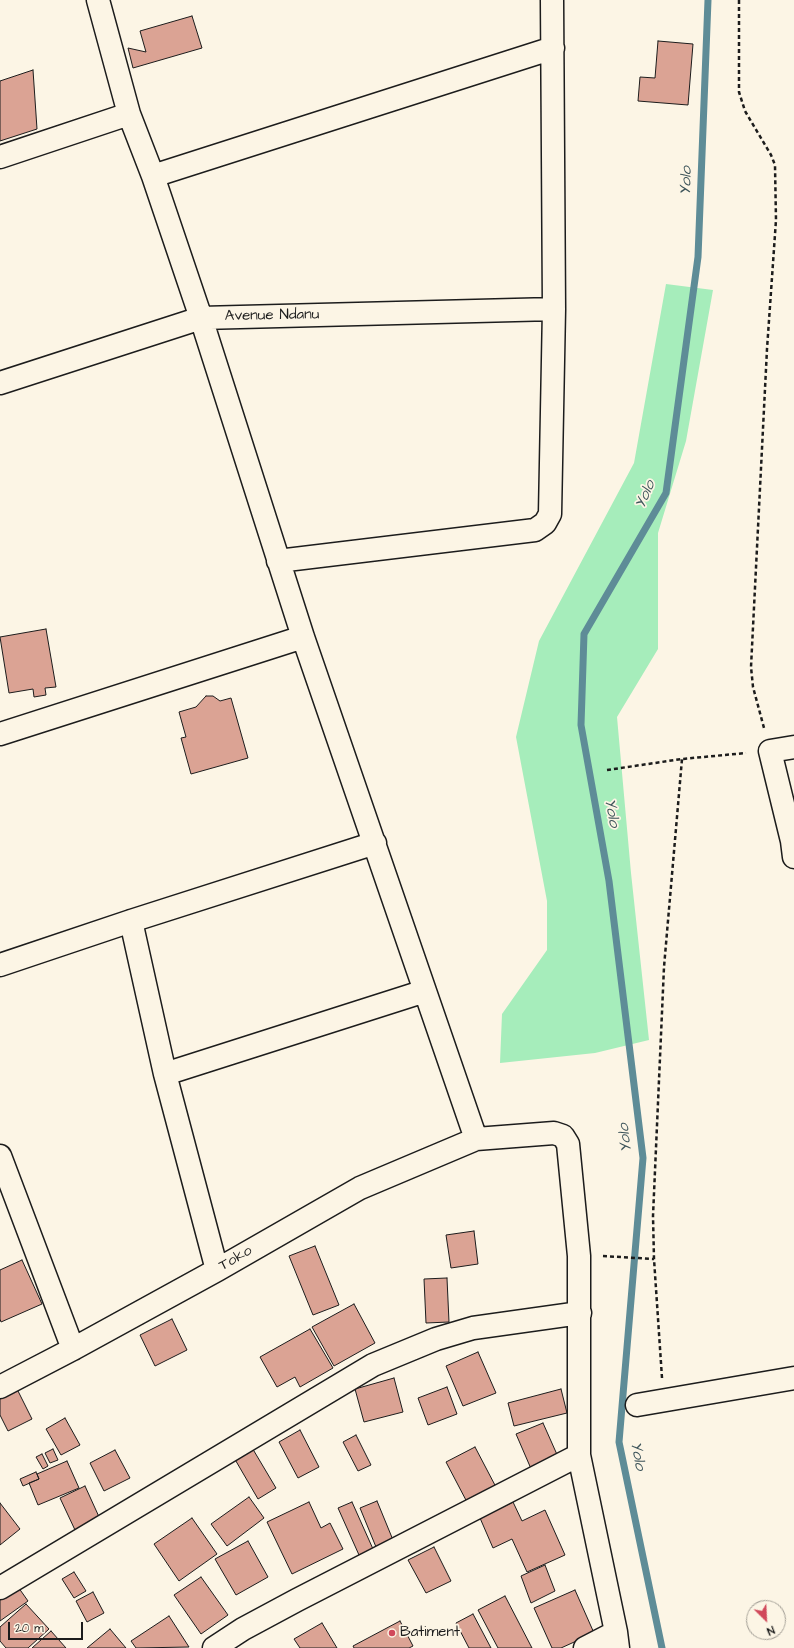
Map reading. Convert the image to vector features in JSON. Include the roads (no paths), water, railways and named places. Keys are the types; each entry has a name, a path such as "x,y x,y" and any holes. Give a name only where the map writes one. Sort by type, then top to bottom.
{"street":[{"path":"98,0 129,114 153,176 201,318 303,637 476,1139"},
{"path":"278,561 535,530 545,524 550,514 554,309 552,0"},
{"path":"153,176 553,48"},
{"path":"0,157 129,114"},
{"name":"Avenue Ndanu","path":"0,383 201,318 554,309"},
{"path":"0,734 303,637"},
{"path":"794,747 770,751 792,841 794,857"},
{"path":"0,966 130,921 375,843"},
{"path":"130,921 165,1074 217,1270"},
{"path":"165,1074 425,991"},
{"name":"Toko","path":"0,1386 74,1349 217,1270 360,1188 476,1139 554,1133 564,1136 568,1144 579,1256 580,1313"},
{"path":"0,1156 74,1349"},
{"path":"0,1588 373,1365 436,1339 473,1328 580,1313 579,1455 617,1640 585,1648"},
{"path":"637,1405 794,1378"},
{"path":"214,1648 242,1629 579,1455"}],"waterway":[{"name":"Yolo","path":"662,1648 619,1442 643,1158 609,881 581,725 584,634 666,493 698,257 708,0"}],"place":[{"name":"Batiment","path":"392,1633"}]}
